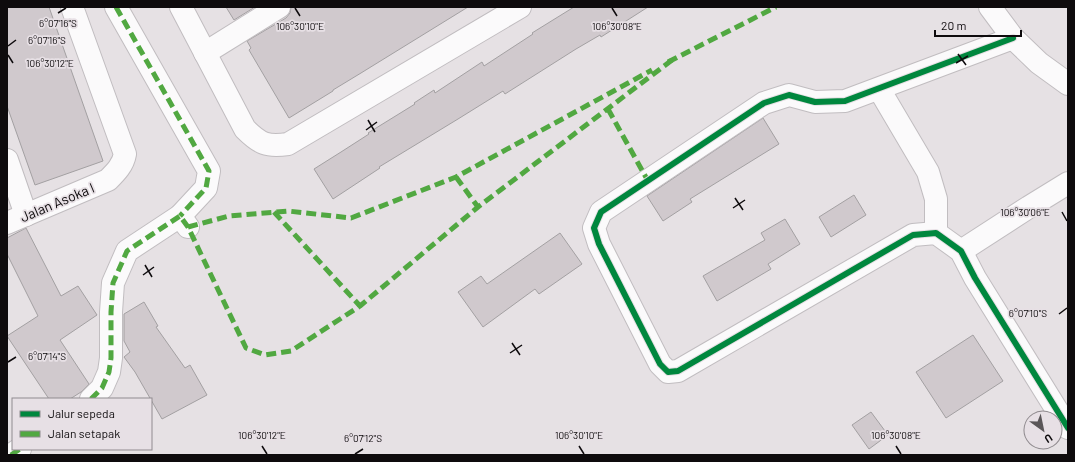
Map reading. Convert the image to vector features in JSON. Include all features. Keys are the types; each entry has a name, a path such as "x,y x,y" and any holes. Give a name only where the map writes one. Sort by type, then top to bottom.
{"street":[{"name":"Jalan Asoka I","path":"16,219 108,180 118,171 124,162 125,154 72,7"},
{"path":"92,398 102,388 109,372 111,358 111,312 113,283 127,251 184,221 206,188 210,171 116,7"},
{"path":"181,7 245,129 256,140 266,144 278,145 288,144 520,7"},
{"path":"205,53 279,7"},
{"path":"990,7 1013,38 1039,63 1068,84"},
{"path":"1013,38 845,101 815,102 789,95 764,103 601,212 594,228 599,244 660,364 668,372 678,372 913,234 936,233 961,251 975,278 1068,428"},
{"path":"879,89 928,172 936,199 936,233"},
{"path":"7,160 16,219"},
{"path":"961,251 1068,183"}],"building":[{"path":"7,7 49,7 103,161 35,185 7,106"},
{"path":"226,7 255,7 234,20"},
{"path":"291,7 468,7 289,118 249,50 251,48 247,41 286,18 290,13"},
{"path":"574,7 648,7 601,37 600,35 576,49 505,94 503,91 379,167 380,168 333,199 314,169 415,104 414,103 434,90 435,93 482,62 484,66 533,34 532,33"},
{"path":"763,118 779,144 690,199 692,202 663,221 647,196"},
{"path":"854,195 866,215 831,237 819,217"},
{"path":"785,219 800,244 768,264 771,269 717,301 703,276 765,240 761,233"},
{"path":"26,228 61,296 78,286 97,315 60,340 89,384 81,392 72,398 48,398 7,336 38,316 7,254 7,238"},
{"path":"560,233 582,264 539,294 535,289 483,327 458,292 481,276 487,284"},
{"path":"144,302 158,326 156,327 185,368 190,365 207,395 162,419 152,402 152,398 150,398 135,372 124,357 130,352 124,341 124,314"},
{"path":"973,335 1003,381 946,418 916,372"},
{"path":"871,412 888,435 869,449 852,425"}],"marked path":[{"path":"116,7 209,171 206,188 180,216"},
{"path":"668,62 776,7"},
{"path":"92,398 102,388 109,372 111,358 111,312 113,283 127,251 180,216 188,227 246,348 265,355 291,351 360,306 478,207 672,60"},
{"path":"188,227 229,216 288,211 351,218 456,177 652,70"},
{"path":"608,109 648,181"},
{"path":"456,177 478,207"},
{"path":"274,212 360,306"},
{"path":"11,455 18,450"}],"cycle path":[{"path":"1013,38 845,101 815,102 789,95 764,103 601,212 594,228 599,244 660,364 668,372 678,371 913,235 936,233 961,251 975,278 1068,428"}]}
